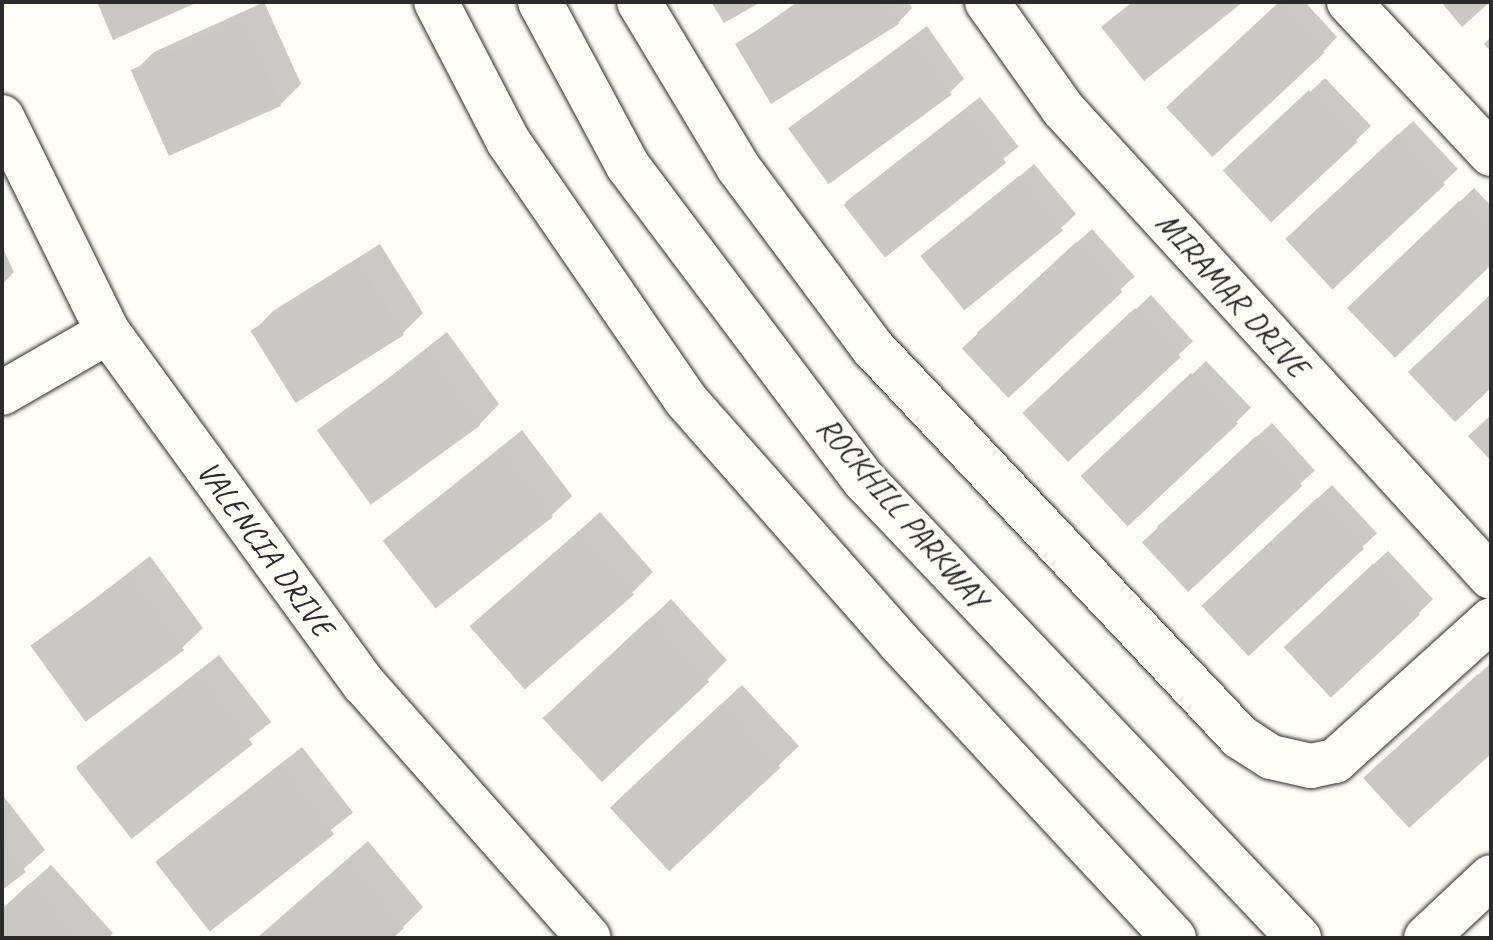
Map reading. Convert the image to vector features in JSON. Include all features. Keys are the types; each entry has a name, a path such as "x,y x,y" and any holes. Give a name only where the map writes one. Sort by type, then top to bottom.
{"street":[{"path":"436,2 508,141 685,399 899,642 1174,938"},
{"name":"ROCKHILL PARKWAY","path":"540,2 628,166 864,480 1299,938"},
{"path":"639,2 738,167 873,348 1240,737 1271,757 1311,766 1335,761 1491,620"},
{"name":"MIRAMAR DRIVE","path":"987,2 1073,120 1491,577"},
{"path":"1349,2 1491,154"},
{"name":"VALENCIA DRIVE","path":"2,117 108,332 364,684 589,938"},
{"path":"2,393 108,332"},
{"path":"1426,938 1491,877"}],"building":[{"path":"97,2 198,2 113,40"},
{"path":"711,2 761,2 724,23"},
{"path":"802,2 885,2 899,24 771,104 735,44"},
{"path":"1132,2 1243,2 1144,81 1101,27"},
{"path":"1441,2 1490,2 1462,27"},
{"path":"1278,3 1324,53 1212,157 1166,107"},
{"path":"243,20 281,106 169,156 131,70"},
{"path":"911,39 952,95 829,184 788,128"},
{"path":"1309,90 1357,142 1271,222 1223,170"},
{"path":"965,110 1006,163 885,258 844,205"},
{"path":"1398,134 1445,184 1332,289 1285,239"},
{"path":"1019,176 1063,230 964,310 920,256"},
{"path":"1459,201 1491,235 1491,265 1395,358 1347,308"},
{"path":"1076,242 1122,292 1008,398 962,348"},
{"path":"359,263 404,335 295,403 250,331"},
{"path":"1491,294 1491,388 1455,422 1408,372"},
{"path":"1135,308 1181,357 1068,462 1022,413"},
{"path":"426,351 480,425 371,505 317,430"},
{"path":"1191,373 1238,423 1128,526 1081,476"},
{"path":"1491,415 1491,461 1468,436"},
{"path":"1256,436 1302,486 1188,592 1142,542"},
{"path":"500,449 553,517 436,609 383,541"},
{"path":"1317,498 1364,548 1249,656 1201,606"},
{"path":"579,531 634,594 525,690 470,626"},
{"path":"1373,564 1420,614 1331,698 1284,647"},
{"path":"129,574 184,650 86,722 30,646"},
{"path":"650,618 709,682 602,782 542,718"},
{"path":"198,674 253,744 131,839 77,769"},
{"path":"1478,674 1491,689 1491,754 1409,828 1363,778"},
{"path":"721,704 780,768 669,871 610,808"},
{"path":"280,765 334,834 210,932 155,862"},
{"path":"2,841 26,872 2,890"},
{"path":"347,860 404,928 393,938 257,938"},
{"path":"30,883 79,938 2,938 2,909"}]}
